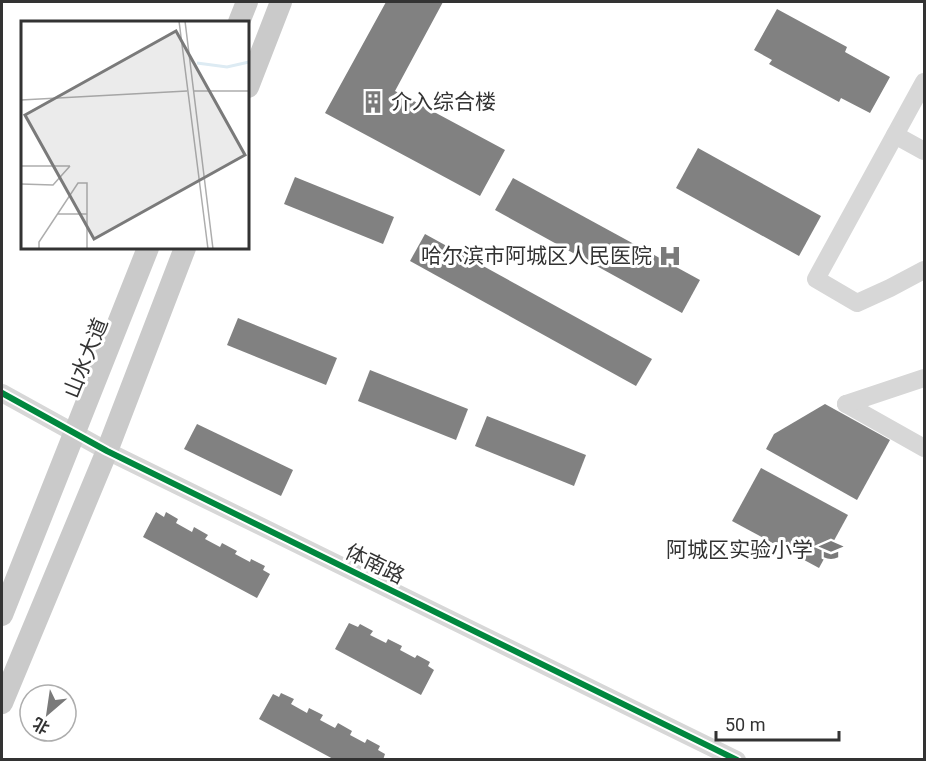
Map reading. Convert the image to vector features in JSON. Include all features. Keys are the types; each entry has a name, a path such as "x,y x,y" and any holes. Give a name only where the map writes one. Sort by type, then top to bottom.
{"main road":[{"path":"239,21 247,2"},
{"path":"249,84 281,2"},
{"name":"山水大道","path":"2,615 148,249"},
{"path":"2,703 107,451 185,249"}],"street":[{"path":"924,82 816,279 857,303 924,270"},
{"path":"895,135 924,151"},
{"path":"924,378 846,404 924,448"},
{"name":"体南路","path":"2,393 107,451 737,759"}],"building":[{"name":"介入综合楼","path":"386,2 443,2 395,91 505,150 480,196 325,113"},
{"path":"777,9 847,47 845,52 890,77 870,113 841,98 839,102 769,64 772,60 754,50"},
{"path":"698,148 821,216 799,256 676,188"},
{"path":"295,177 394,217 383,244 284,204"},
{"path":"513,178 700,280 682,313 495,210"},
{"path":"425,234 652,359 636,386 410,261"},
{"path":"238,318 337,358 326,385 227,345"},
{"path":"370,370 468,409 456,440 358,401"},
{"path":"825,404 890,440 857,500 766,449 774,434"},
{"path":"487,416 586,455 574,486 475,446"},
{"path":"197,424 293,470 281,496 184,449"},
{"path":"761,468 848,515 819,568 732,521"},
{"path":"156,512 164,517 166,512 178,519 176,523 192,532 194,527 208,535 205,539 220,547 222,543 237,551 235,554 250,562 251,559 265,566 263,570 270,574 257,598 143,537"},
{"path":"349,623 358,627 360,624 373,631 370,635 386,643 388,639 402,646 400,650 415,658 417,655 430,662 428,666 434,670 421,695 335,649"},
{"path":"281,693 294,699 291,704 307,713 309,708 323,715 320,720 335,728 338,723 352,731 350,735 365,743 367,739 380,746 378,750 385,754 383,760 335,760 259,719 273,694 279,697"}],"cycle path":[{"path":"2,393 107,451 737,760"}],"place":[{"name":"介入综合楼","path":"373,102"},
{"name":"哈尔滨市阿城区人民医院","path":"670,256"},
{"name":"阿城区实验小学","path":"831,550"}]}
